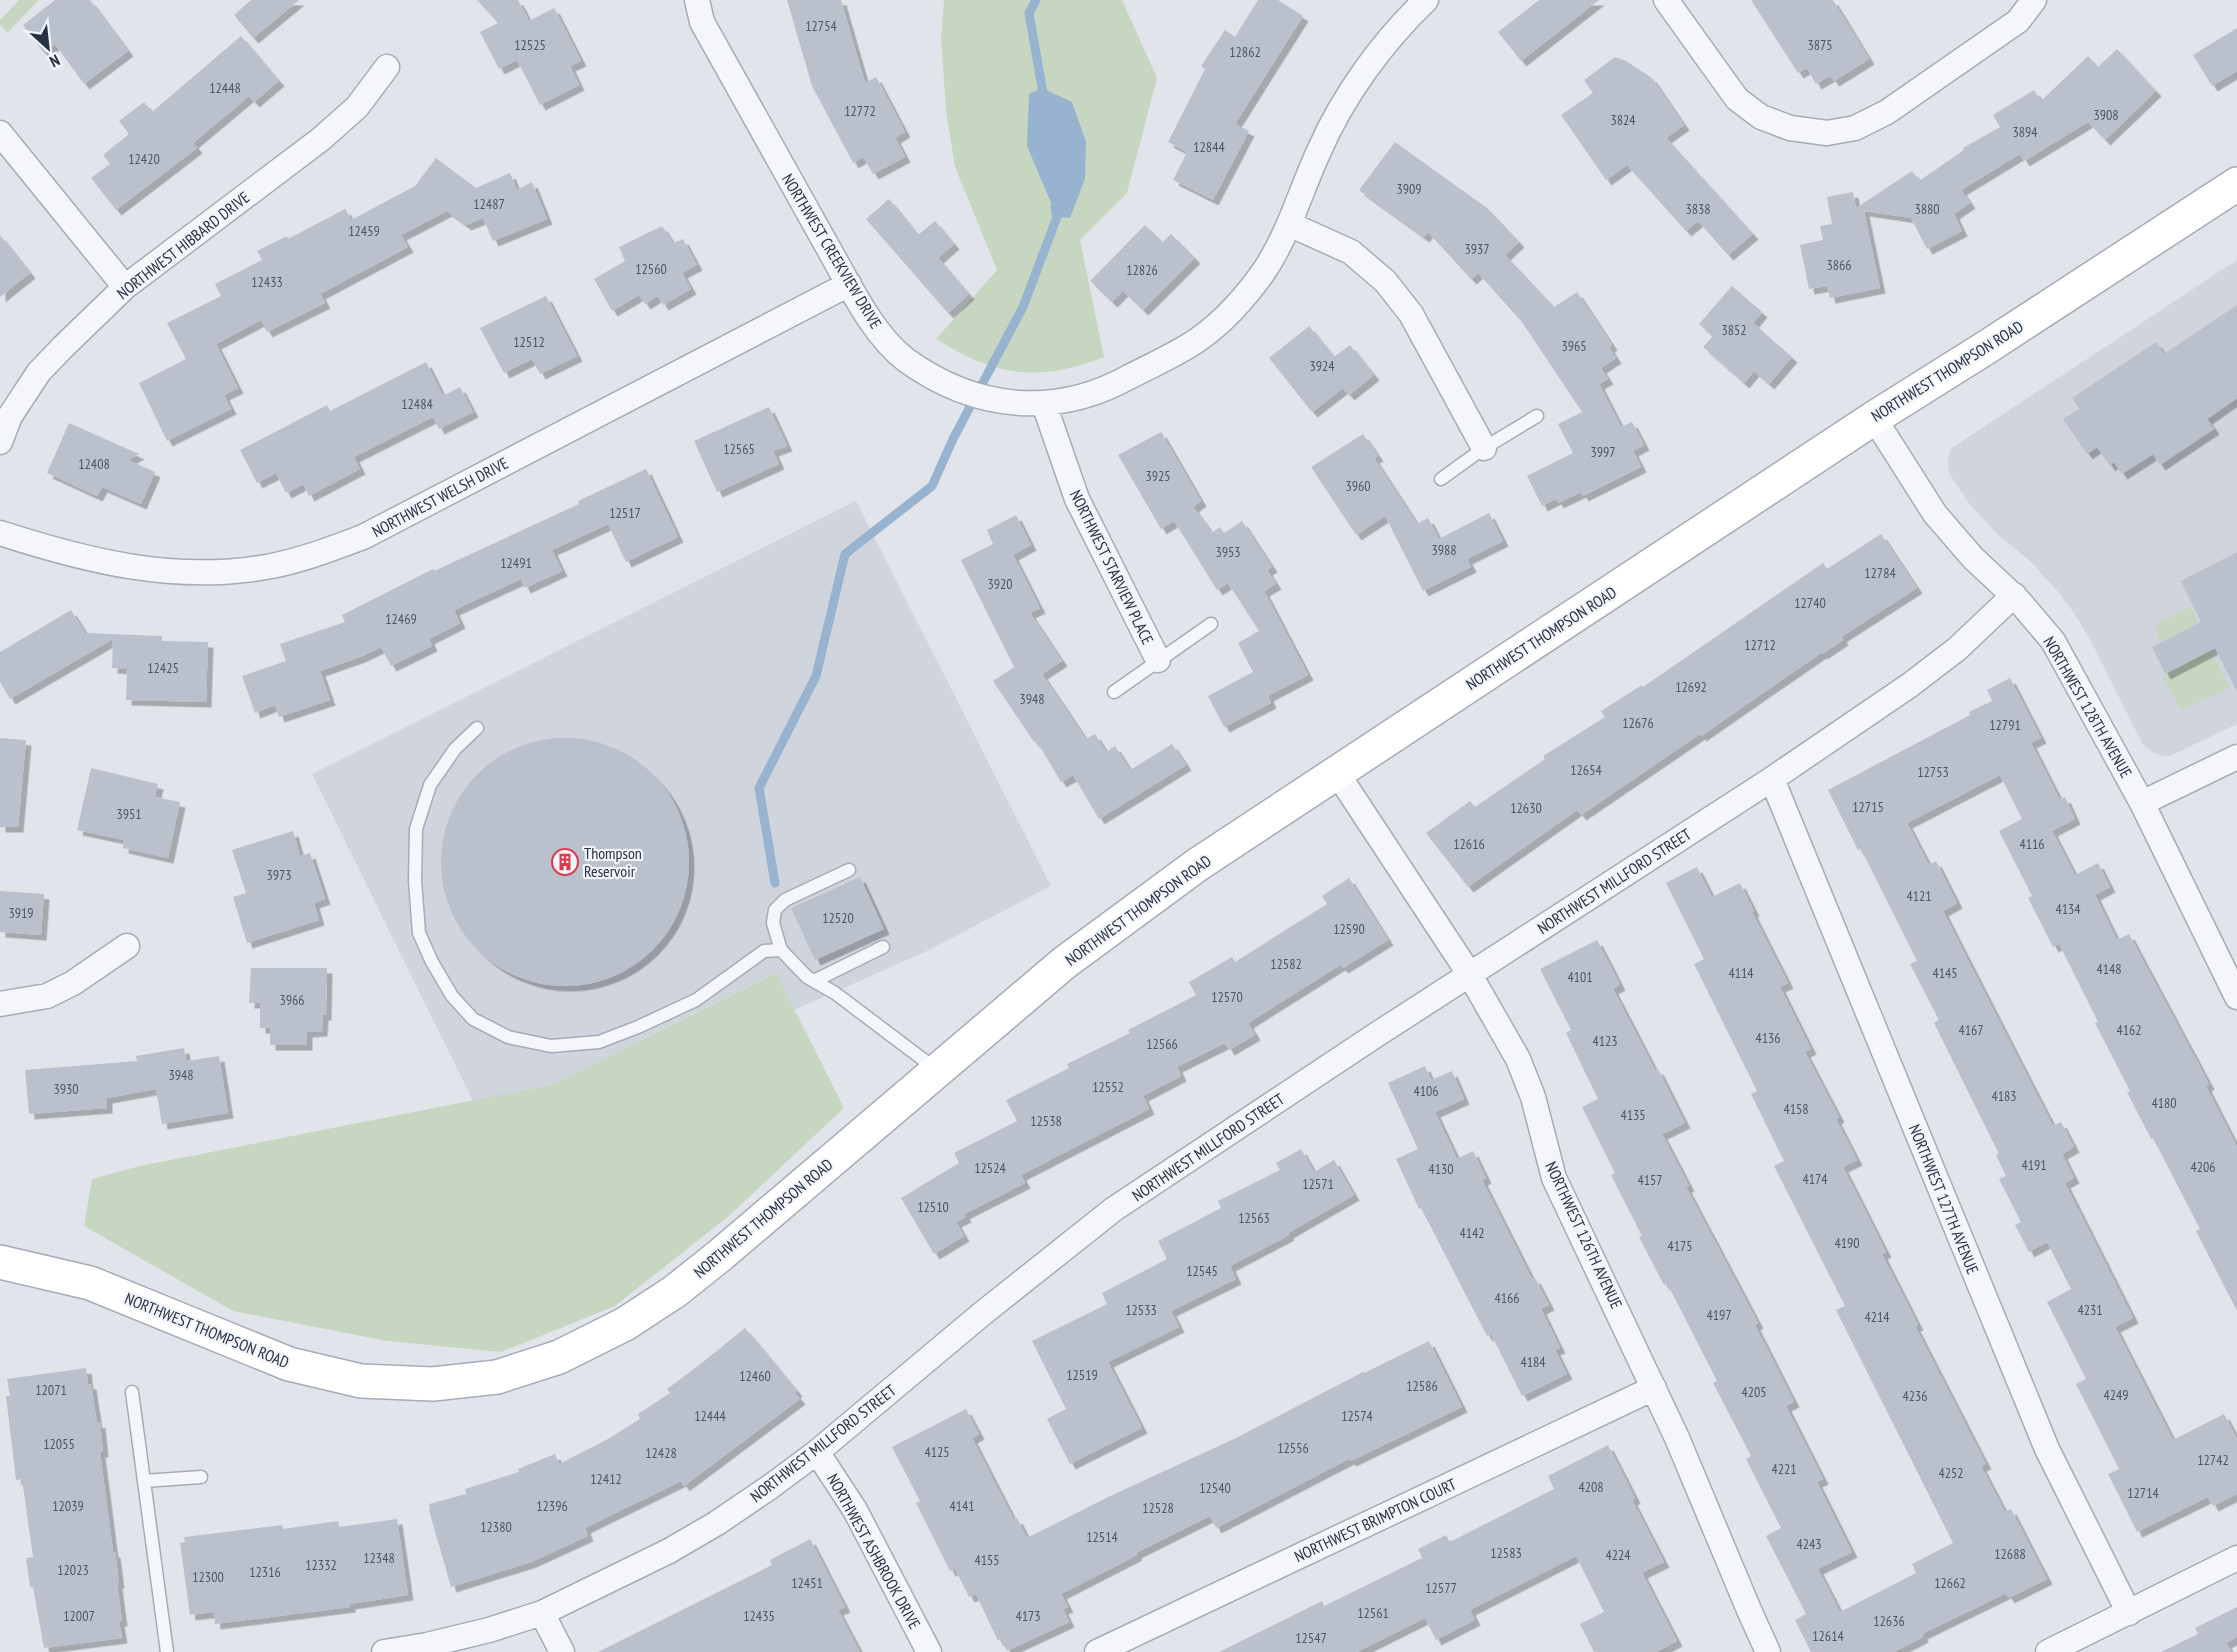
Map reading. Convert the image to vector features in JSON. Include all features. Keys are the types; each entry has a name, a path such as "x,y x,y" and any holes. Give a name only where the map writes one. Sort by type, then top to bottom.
{"street":[{"name":"NORTHWEST CREEKVIEW DRIVE","path":"697,0 702,22 849,284 878,331 905,359 965,391 1004,403 1044,404 1091,396 1122,381 1198,339 1235,308 1263,273 1289,224 1320,149 1349,95 1382,49 1426,0"},
{"path":"1666,0 1737,99 1761,117 1791,128 1827,133 1855,128 1887,112 2018,21 2034,0"},
{"name":"NORTHWEST HIBBARD DRIVE","path":"0,442 10,416 39,372 125,287 321,139 357,107 387,67"},
{"path":"0,133 125,287"},
{"name":"NORTHWEST THOMPSON ROAD","path":"0,1262 90,1283 289,1364 361,1381 434,1384 497,1377 559,1357 625,1324 674,1292 1064,963 1197,865 1874,418 2237,184"},
{"path":"1289,224 1351,252 1385,281 1411,314 1484,448"},
{"name":"NORTHWEST WELSH DRIVE","path":"0,533 103,563 183,574 267,567 321,553 363,537 849,284"},
{"name":"NORTHWEST STARVIEW PLACE","path":"1044,404 1077,499 1158,660"},
{"name":"NORTHWEST 128TH AVENUE","path":"1874,418 1935,514 1973,558 2014,595 2053,640 2142,803 2237,997"},
{"name":"NORTHWEST MILLFORD STREET","path":"384,1652 427,1645 489,1630 542,1613 609,1582 708,1528 770,1487 817,1452 983,1313 1114,1209 1772,779 1910,685 1957,649 2014,595"},
{"path":"2142,803 2237,757"},
{"name":"NORTHWEST 126TH AVENUE","path":"1336,773 1470,975 1518,1059 1533,1097 1554,1178 1654,1388 1768,1652"},
{"name":"NORTHWEST 127TH AVENUE","path":"1772,779 2047,1449 2129,1613"},
{"path":"0,1004 47,996 73,983 127,946"},
{"name":"NORTHWEST BRIMPTON COURT","path":"1096,1652 1654,1388"},
{"name":"NORTHWEST ASHBROOK DRIVE","path":"817,1452 855,1510 929,1652"},
{"path":"2048,1652 2237,1558"},
{"path":"542,1613 562,1652"}],"lane":[{"path":"1441,479 1484,448 1537,416"},
{"path":"1114,692 1211,624"},
{"path":"477,728 455,749 430,785 416,829 415,871 419,933 432,962 452,996 473,1019 508,1037 551,1046 599,1042 696,1000 764,951 781,950"},
{"path":"849,870 785,900 775,910 773,923 781,950 814,981 835,993 938,1071"},
{"path":"814,981 883,947"},
{"path":"132,1392 167,1652"},
{"path":"144,1481 201,1477"}],"shaded area":[{"path":"2237,260 2237,724 2170,756 2162,756 2152,752 2142,743 2092,643 2061,595 2030,561 1996,533 1968,502 1951,476 1948,469 1948,457 1952,448"},
{"name":"Thompson Reservoir","path":"856,501 1051,886 927,951 794,1010 775,973 551,1085 473,1101 312,774"}],"green space":[{"path":"19,0 39,0 7,33 0,24 0,20"},
{"path":"944,0 1122,0 1157,78 1127,193 1080,240 1104,357 1058,370 1017,372 978,361 936,339 997,270 955,167 946,111 941,37"},
{"path":"2191,607 2204,636 2161,642 2155,631 2160,622"},
{"path":"2211,650 2229,688 2181,710 2162,676"},
{"path":"776,973 844,1108 730,1215 615,1306 501,1352 387,1341 233,1311 84,1226 92,1179 140,1166 551,1085"}],"water":[{"path":"1042,88 1072,102 1086,142 1085,179 1070,218 1057,217 1027,146 1029,94"}],"building":[{"path":"55,0 90,0 128,51 84,84 55,44 44,53 23,25"},
{"path":"251,0 299,0 253,38 234,15"},
{"path":"477,0 518,0 529,21 554,8 581,61 570,66 579,85 540,105 517,60 499,69 480,32 498,23"},
{"path":"787,0 841,0 865,83 876,77 905,132 895,138 905,157 873,174 863,157 853,163 812,86"},
{"path":"1258,0 1278,0 1303,16 1235,124 1249,131 1213,200 1173,180 1187,152 1168,142 1205,69 1201,66 1225,30 1235,37"},
{"path":"1539,0 1599,0 1521,61 1498,32"},
{"path":"1751,0 1833,0 1869,59 1834,81 1830,76 1816,84 1807,68 1798,73"},
{"path":"2237,28 2237,71 2212,86 2193,55"},
{"path":"241,36 279,81 254,102 249,96 193,143 197,148 116,210 91,178 110,164 103,155 129,134 119,121 144,102 152,112"},
{"path":"2117,49 2156,91 2105,140 2088,122 2024,161 2020,154 1961,190 1970,203 1954,214 1962,231 1927,249 1911,218 1864,211 1880,288 1830,298 1827,286 1809,289 1800,245 1823,240 1820,226 1832,224 1827,197 1853,192 1856,208 1912,171 1919,181 1964,150 1963,148 2000,127 1993,115 2034,90 2041,101 2088,56 2098,67"},
{"path":"1615,57 1626,61 1652,78 1684,125 1666,138 1753,234 1728,255 1698,221 1686,231 1627,165 1606,180 1561,115 1593,93 1584,80"},
{"path":"1395,142 1487,208 1519,242 1505,255 1554,307 1577,292 1612,345 1609,347 1616,358 1601,368 1608,379 1599,384 1621,427 1632,422 1644,445 1633,451 1641,467 1583,496 1581,492 1558,503 1556,499 1542,506 1527,476 1573,453 1558,424 1582,412 1522,322 1478,273 1471,279 1428,232 1424,237 1359,190"},
{"path":"436,158 476,188 510,173 517,190 532,182 547,219 493,241 483,218 466,225 447,211 401,235 408,247 320,294 325,303 267,332 261,320 216,344 238,388 224,395 231,409 167,441 139,383 186,359 167,323 221,296 215,284 262,260 257,251 287,236 288,239 345,209 351,220 415,186"},
{"path":"889,199 918,235 935,221 954,244 938,258 969,294 948,313 866,219"},
{"path":"1145,225 1163,242 1171,234 1195,258 1143,310 1123,291 1112,302 1090,281"},
{"path":"662,226 673,243 683,239 697,265 682,273 691,289 663,305 658,296 645,304 639,295 612,311 594,279 625,261 619,247"},
{"path":"0,235 30,273 0,297"},
{"path":"1732,286 1762,312 1753,323 1792,357 1769,384 1754,371 1744,383 1703,347 1713,336 1699,324"},
{"path":"546,296 577,356 540,374 532,359 504,373 480,328"},
{"path":"2237,305 2237,398 2207,419 2214,429 2160,465 2153,454 2122,474 2114,462 2110,466 2097,447 2087,454 2063,419 2079,409 2072,398 2156,342 2164,354"},
{"path":"1309,326 1334,357 1350,345 1374,375 1349,395 1343,388 1312,412 1269,358"},
{"path":"426,362 443,396 460,387 473,412 439,429 433,417 354,457 360,469 309,496 303,484 286,493 276,473 257,483 240,450 327,405 330,411"},
{"path":"769,407 787,446 773,451 779,464 717,492 694,441"},
{"path":"69,423 139,454 128,460 155,472 141,504 102,487 97,496 47,473"},
{"path":"1161,432 1201,501 1193,507 1212,533 1220,527 1224,533 1242,521 1272,567 1267,570 1276,584 1264,591 1308,675 1268,696 1271,703 1224,727 1208,696 1253,672 1238,643 1259,631 1228,583 1217,590 1174,521 1161,529 1118,455"},
{"path":"1363,434 1378,456 1374,458 1417,524 1428,518 1439,539 1489,513 1503,541 1467,559 1471,567 1423,591 1385,516 1356,535 1311,467"},
{"path":"646,469 678,537 626,562 608,524 552,550 562,571 525,588 521,579 454,610 460,623 429,639 432,646 391,666 381,647 320,671 330,700 279,717 275,705 255,713 242,676 286,661 280,644 345,622 342,615 433,569 434,571 579,504 578,501"},
{"path":"1016,515 1031,545 1013,555 1040,608 1030,613 1062,661 1042,674 1086,739 1095,734 1106,752 1115,746 1130,770 1172,744 1186,765 1099,819 1073,775 1061,782 1036,740 1034,742 993,681 1014,667 961,560 993,544 987,530"},
{"path":"1881,534 1917,588 1841,637 1843,640 1581,815 1577,810 1468,887 1426,833 1470,801 1475,807 1545,759 1543,756 1605,717 1601,711 1642,685 1643,687 1823,563 1827,569"},
{"path":"2237,552 2237,692 2215,648 2165,674 2152,647 2201,622 2181,581"},
{"path":"71,610 85,633 162,636 162,641 208,642 206,702 126,700 127,669 112,668 113,639 10,699 0,682 0,652"},
{"path":"2010,678 2041,738 2031,743 2060,800 2065,797 2075,819 2052,831 2075,875 2098,863 2110,887 2095,895 2117,940 2129,934 2209,1084 2206,1086 2237,1147 2237,1311 2196,1231 2200,1229 2127,1092 2130,1091 2095,1023 2098,1022 2059,944 2053,947 2028,898 2032,896 1999,831 2022,819 2000,775 1907,823 1929,865 1936,861 1957,903 1943,911 2053,1126 2061,1122 2074,1147 2062,1154 2074,1178 2065,1183 2133,1318 2115,1327 2173,1440 2224,1414 2237,1439 2237,1494 2213,1506 2208,1497 2137,1532 2108,1474 2119,1469 2076,1384 2086,1379 2047,1302 2071,1289 2047,1242 2029,1252 2015,1225 2021,1222 1999,1179 2006,1176 1996,1155 1999,1154 1934,1023 1939,1020 1910,964 1917,961 1861,849 1858,850 1828,790 1970,715 1969,712 1992,701 1987,690"},
{"path":"0,738 26,740 18,827 0,827"},
{"name":"Thompson Reservoir","path":"565,738 589,740 612,747 634,759 653,774 668,793 680,815 687,838 689,862 687,886 680,909 668,931 653,950 634,965 612,977 589,984 565,986 541,984 518,977 496,965 477,950 462,931 450,909 443,886 441,862 443,838 450,815 462,793 477,774 496,759 518,747 541,740"},
{"path":"91,768 158,784 155,797 180,802 168,858 123,848 124,840 77,830"},
{"path":"293,831 300,856 310,853 325,899 314,903 319,920 247,943 233,897 246,893 232,850"},
{"path":"1697,867 1712,897 1740,883 1754,911 1752,912 1788,983 1780,987 1811,1049 1805,1052 1839,1117 1836,1119 1857,1160 1843,1167 1886,1252 1882,1254 1918,1325 1915,1326 1986,1464 1981,1466 2005,1512 2011,1509 2047,1579 2009,1598 2006,1593 1922,1634 1923,1637 1894,1652 1811,1652 1795,1620 1806,1614 1766,1536 1781,1528 1746,1459 1751,1456 1713,1383 1717,1381 1667,1283 1664,1285 1639,1237 1642,1236 1611,1175 1615,1173 1582,1107 1598,1099 1566,1033 1571,1030 1540,969 1597,940 1620,985 1613,989 1685,1123 1662,1134 1689,1186 1686,1187 1758,1323 1755,1325 1794,1402 1786,1406 1823,1479 1817,1482 1852,1552 1818,1569 1840,1612 1916,1573 1912,1564 1953,1543 1836,1310 1845,1306 1774,1166 1784,1161 1751,1094 1757,1091 1694,964 1704,959 1666,883"},
{"path":"860,877 884,929 815,960 791,908"},
{"path":"1349,878 1388,940 1343,968 1340,965 1248,1023 1255,1035 1229,1050 1225,1043 1177,1067 1181,1076 1143,1096 1149,1109 1021,1175 1025,1183 964,1214 966,1217 956,1222 964,1236 934,1254 901,1198 959,1163 954,1153 1017,1121 1006,1100 1069,1068 1067,1064 1130,1033 1128,1030 1196,995 1189,982 1232,957 1235,962 1327,904 1322,896"},
{"path":"0,891 44,894 41,935 0,932"},
{"path":"251,968 327,968 326,1015 323,1015 322,1031 307,1032 307,1045 270,1045 270,1028 260,1028 260,1003 249,1003"},
{"path":"184,1048 186,1061 219,1056 228,1113 162,1124 156,1089 107,1098 107,1108 29,1114 25,1070 137,1061 136,1056"},
{"path":"1425,1066 1431,1080 1452,1071 1464,1099 1435,1112 1457,1159 1473,1151 1486,1178 1482,1180 1532,1279 1535,1278 1549,1305 1541,1309 1560,1348 1555,1350 1567,1374 1522,1396 1491,1334 1487,1336 1421,1208 1419,1209 1396,1159 1418,1149 1388,1083"},
{"path":"1301,1149 1314,1172 1334,1160 1354,1195 1288,1233 1289,1235 1230,1266 1236,1279 1171,1311 1179,1327 1108,1362 1142,1428 1070,1464 1047,1419 1066,1409 1032,1341 1107,1304 1102,1293 1167,1259 1158,1241 1221,1208 1218,1201 1280,1170 1276,1163"},
{"path":"745,1328 797,1391 795,1393 800,1399 684,1486 681,1481 585,1528 588,1536 531,1562 451,1587 429,1504 466,1494 465,1489 519,1472 518,1469 555,1454 559,1464 608,1439 640,1419 638,1414 670,1393 667,1389"},
{"path":"1429,1341 1462,1407 1351,1461 1349,1459 1216,1528 1210,1516 1136,1553 1137,1555 1061,1594 1068,1607 1063,1609 1069,1622 1007,1651 1001,1638 998,1641 976,1594 969,1597 955,1569 950,1571 916,1503 920,1501 892,1447 966,1409 979,1434 972,1438 1014,1520 1017,1518 1027,1538 1108,1497 1236,1438 1363,1372"},
{"path":"86,1368 97,1423 100,1422 103,1452 100,1452 119,1583 117,1583 122,1621 119,1621 122,1638 44,1648 26,1558 33,1557 22,1479 16,1480 6,1396 10,1396 7,1379"},
{"path":"1608,1445 1635,1498 1632,1500 1664,1562 1642,1573 1677,1641 1656,1652 1594,1652 1580,1624 1604,1612 1576,1556 1470,1610 1475,1620 1436,1640 1425,1618 1357,1652 1219,1652 1322,1601 1324,1606 1422,1558 1418,1549 1446,1535 1450,1542 1554,1489 1548,1476"},
{"path":"397,1519 408,1595 350,1604 350,1607 215,1624 214,1612 190,1615 180,1543 185,1542 184,1537 282,1525 283,1529 338,1521 339,1527"},
{"path":"810,1539 845,1607 838,1610 860,1652 598,1652 772,1565 770,1560"},
{"path":"2237,1607 2237,1637 2226,1643 2231,1652 2161,1652 2198,1634 2195,1628"}],"waterway":[{"path":"1036,0 1029,13 1044,99"},
{"path":"775,883 759,788 816,676 845,554 932,486 953,439 1023,307 1057,217 1055,206"}],"place":[{"name":"Thompson Reservoir","path":"565,862"}]}
